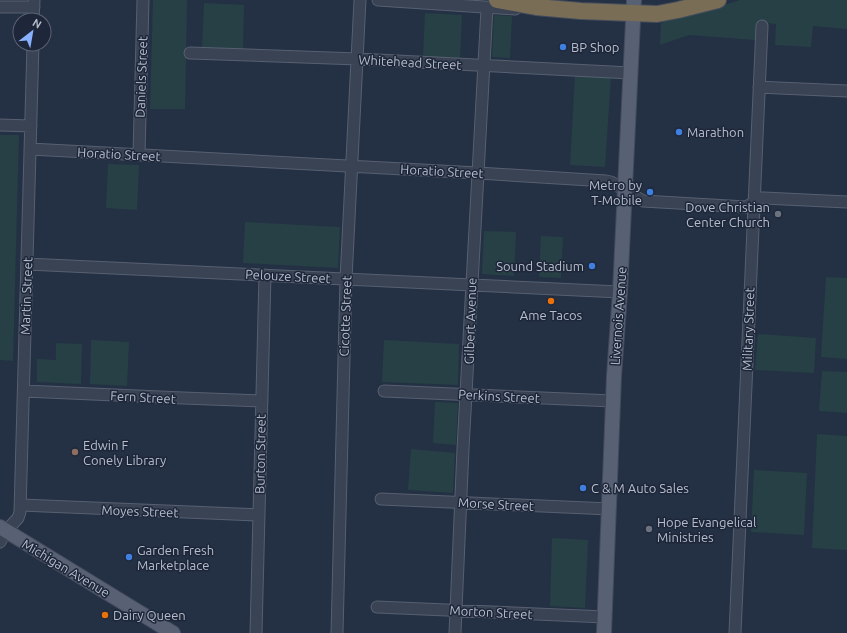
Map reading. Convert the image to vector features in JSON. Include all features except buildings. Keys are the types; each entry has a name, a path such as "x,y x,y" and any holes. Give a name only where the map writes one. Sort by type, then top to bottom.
{"highway":[{"path":"492,4 536,7 634,6 657,14 718,0"}],"main road":[{"name":"Livernois Avenue","path":"604,633 610,510 613,401 620,292 634,6"},
{"name":"Michigan Avenue","path":"2,534 173,633"}],"street":[{"name":"Daniels Street","path":"139,154 143,0"},
{"name":"Cicotte Street","path":"337,633 346,279 360,0"},
{"path":"378,0 428,3 492,4"},
{"path":"0,7 34,4"},
{"name":"Gilbert Avenue","path":"455,633 484,65 492,4"},
{"name":"Military Street","path":"735,633 762,26"},
{"name":"Martin Street","path":"2,534 18,518 20,512 33,52"},
{"name":"Whitehead Street","path":"190,53 358,59 631,73"},
{"path":"759,87 847,91"},
{"path":"0,125 31,126"},
{"name":"Horatio Street","path":"30,149 565,178 611,182 643,201 746,206 761,198 847,202"},
{"name":"Pelouze Street","path":"27,264 620,292"},
{"name":"Burton Street","path":"256,633 265,275"},
{"name":"Fern Street","path":"24,391 262,401"},
{"name":"Perkins Street","path":"384,391 613,401"},
{"name":"Morse Street","path":"381,499 610,510"},
{"name":"Moyes Street","path":"20,505 259,515"},
{"name":"Morton Street","path":"376,607 605,617"}],"green space":[{"path":"153,0 187,0 185,109 150,109"},
{"path":"740,0 847,0 847,29 813,26 811,47 775,45 776,24 757,22 755,40 689,35 660,45 661,23 666,20 695,14"},
{"path":"204,3 244,5 243,49 202,47"},
{"path":"425,13 462,15 460,58 423,57"},
{"path":"494,15 512,16 510,58 492,57"},
{"path":"575,75 611,77 605,167 570,165"},
{"path":"0,135 19,135 13,361 0,360"},
{"path":"108,164 139,165 137,210 106,208"},
{"path":"245,222 340,227 338,268 243,263"},
{"path":"484,231 516,232 514,276 482,274"},
{"path":"541,236 563,237 561,278 539,277"},
{"path":"826,277 847,278 847,359 821,357"},
{"path":"758,334 816,338 814,373 755,370"},
{"path":"91,340 129,342 127,386 90,384"},
{"path":"384,340 459,344 458,385 382,382"},
{"path":"56,343 82,344 81,384 37,382 37,359 56,360"},
{"path":"822,371 847,372 847,413 819,411"},
{"path":"435,402 458,403 456,445 433,443"},
{"path":"817,434 847,436 847,550 812,548"},
{"path":"411,449 455,453 453,493 408,490"},
{"path":"754,470 807,473 804,535 751,532"},
{"path":"552,538 588,540 585,608 550,606"}],"place":[{"name":"BP Shop","path":"563,47"},
{"name":"Marathon","path":"679,132"},
{"name":"Metro by T-Mobile","path":"650,192"},
{"name":"Dove Christian Center Church","path":"778,214"},
{"name":"Sound Stadium","path":"592,266"},
{"name":"Ame Tacos","path":"551,301"},
{"name":"Edwin F Conely Library","path":"75,452"},
{"name":"C & M Auto Sales","path":"583,488"},
{"name":"Hope Evangelical Ministries","path":"649,529"},
{"name":"Garden Fresh Marketplace","path":"129,557"},
{"name":"Dairy Queen","path":"105,615"}]}
